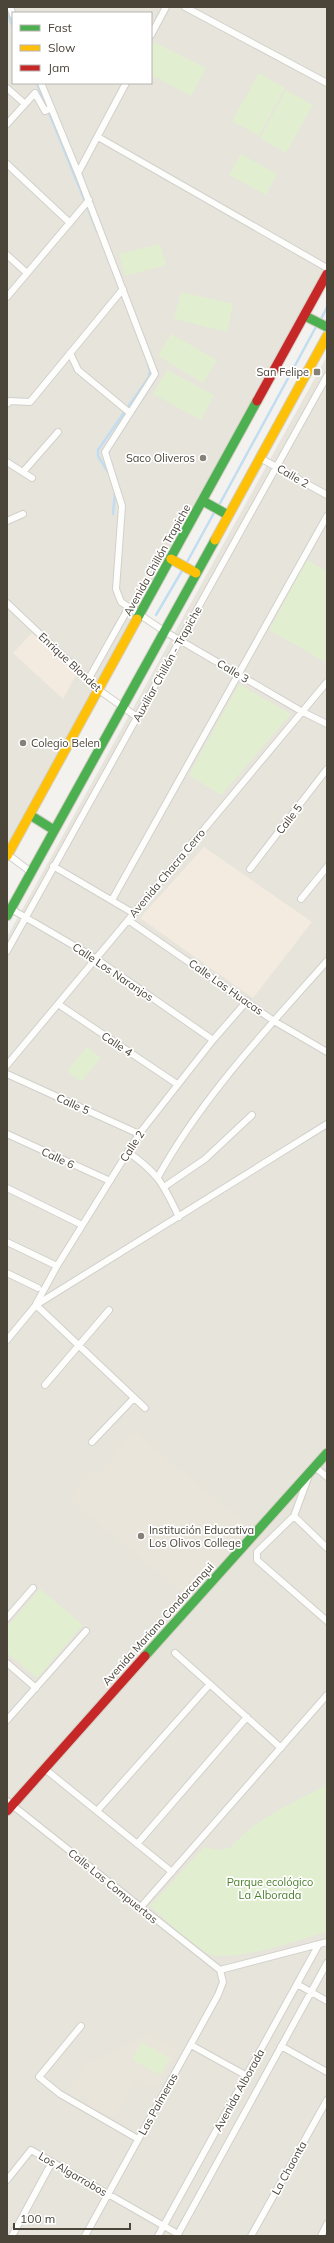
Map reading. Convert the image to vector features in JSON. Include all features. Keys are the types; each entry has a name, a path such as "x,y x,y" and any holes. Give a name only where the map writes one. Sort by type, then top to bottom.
{"main road":[{"name":"Avenida Chillón Trapiche","path":"7,855 327,274"},
{"path":"305,316 327,327"},
{"path":"9,913 228,515 324,347 327,336"},
{"path":"203,501 228,515"},
{"path":"171,559 196,573"},
{"path":"30,815 54,830"},
{"name":"Avenida Mariano Condorcanqui","path":"9,1806 327,1454"}],"street":[{"path":"152,33 166,7"},
{"path":"185,7 327,83"},
{"path":"41,84 89,200 155,374 130,413 78,370 70,353"},
{"path":"78,173 125,84"},
{"path":"7,88 25,104"},
{"path":"7,124 35,93 45,111 52,108"},
{"path":"98,137 327,268"},
{"path":"7,164 70,223"},
{"path":"7,297 89,200"},
{"path":"7,255 27,273"},
{"path":"7,404 10,401 30,402 123,289"},
{"name":"Auxiliar Chillón - Trapiche","path":"7,951 327,376"},
{"name":"Calle 3","path":"130,413 105,452 122,506 116,589 122,602 140,616 164,631 301,711 327,724"},
{"path":"23,472 58,432"},
{"name":"Calle 2","path":"260,458 327,496"},
{"path":"7,462 32,478"},
{"path":"7,521 23,514"},
{"path":"112,900 327,516"},
{"name":"Enrique Blondet","path":"7,603 99,690 137,717"},
{"path":"88,680 129,607"},
{"name":"Avenida Chacra Cerro","path":"7,1065 301,711 327,682"},
{"name":"Calle 5","path":"250,869 327,769"},
{"path":"7,855 31,872"},
{"path":"53,866 133,913"},
{"path":"301,899 327,867"},
{"name":"Calle Los Naranjos","path":"9,913 25,917 95,958 213,1040"},
{"name":"Calle Las Huacas","path":"128,920 274,1021 327,1051"},
{"path":"158,1177 198,1113 274,1021 327,962"},
{"name":"Calle 2","path":"36,1305 57,1266 139,1134 177,1084 247,1001"},
{"name":"Calle 4","path":"58,1004 177,1084"},
{"name":"Calle 5","path":"7,1074 139,1134"},
{"path":"164,1187 205,1159 252,1115"},
{"path":"7,1340 36,1305 327,1124"},
{"name":"Calle 6","path":"7,1134 110,1181"},
{"path":"128,1152 147,1166 158,1177 179,1217"},
{"path":"7,1188 82,1225"},
{"path":"7,1242 57,1266"},
{"path":"7,1273 38,1288"},
{"path":"36,1305 144,1408"},
{"path":"45,1385 109,1310"},
{"path":"92,1442 134,1398"},
{"path":"327,1477 312,1470 294,1516 257,1552 257,1560 327,1621"},
{"path":"294,1516 327,1548"},
{"path":"7,1618 34,1588"},
{"path":"7,1720 86,1631"},
{"path":"175,1653 281,1748"},
{"path":"7,1663 36,1688"},
{"path":"97,1812 210,1684"},
{"path":"140,1908 327,1695"},
{"path":"137,1844 247,1717"},
{"path":"44,1768 172,1872"},
{"name":"Calle Las Compuertas","path":"9,1806 220,1970"},
{"path":"220,1970 327,1942"},
{"name":"Avenida Alborada","path":"158,2236 319,1944"},
{"name":"Avenida Alborada","path":"178,2235 327,1963"},
{"name":"Las Palmeras","path":"85,2236 218,1995 223,1982 220,1970"},
{"path":"296,1984 327,2001"},
{"path":"81,2026 39,2077 60,2094 138,2139"},
{"path":"191,2045 246,2076"},
{"path":"282,2046 327,2072"},
{"name":"La Chaonta","path":"251,2236 327,2100"},
{"name":"Los Algarrobos","path":"7,2180 31,2150 178,2235"},
{"path":"12,2236 52,2162"},
{"path":"323,2235 327,2224"}],"shaded area":[{"path":"7,7 327,7 327,275 7,853"},
{"path":"327,356 327,2236 7,2236 7,937"},
{"path":"32,633 77,673 63,699 13,653"},
{"path":"204,847 312,922 253,998 140,918"},
{"path":"134,1431 252,1529 189,1598 68,1498 91,1471 97,1475"},
{"path":"149,2034 178,2051 158,2088 137,2077 115,2118 88,2105 87,2098 82,2096 76,2098 66,2091 87,2064"}],"green space":[{"path":"154,42 206,68 191,96 152,76 152,46"},
{"path":"259,73 285,88 259,136 232,121"},
{"path":"286,90 313,105 286,153 260,138"},
{"path":"241,154 277,174 266,195 229,175"},
{"path":"160,244 166,265 125,276 119,254"},
{"path":"181,292 233,304 227,332 174,319"},
{"path":"171,334 217,360 203,383 158,356"},
{"path":"167,370 214,395 201,420 153,394"},
{"path":"307,560 327,571 327,663 269,630"},
{"path":"239,684 291,714 221,795 189,775"},
{"path":"87,1047 101,1058 81,1082 67,1071"},
{"path":"40,1589 83,1625 37,1678 7,1653 7,1627"},
{"name":"Parque ecológico La Alborada","path":"327,1785 327,1932 265,1950 230,1956 217,1956 207,1953 192,1943 150,1906 204,1847 218,1850 230,1848 251,1828 275,1812"},
{"path":"141,2042 170,2058 161,2075 132,2060"}],"waterway":[{"path":"7,12 12,24"},
{"path":"37,84 97,231"},
{"path":"320,321 327,307"},
{"path":"218,507 317,325"},
{"path":"108,472 98,456 98,450 149,377 150,370 148,364"},
{"path":"113,514 115,493"},
{"path":"186,564 215,511"},
{"path":"156,615 183,569"}],"traffic: fast":[{"path":"305,316 327,327"},
{"path":"137,619 257,401"},
{"path":"203,501 228,515"},
{"path":"7,916 215,540"},
{"path":"30,815 54,830"},
{"path":"145,1656 327,1453"}],"traffic: slow":[{"path":"215,540 327,336"},
{"path":"171,559 196,573"},
{"path":"7,856 137,619"}],"traffic: jam":[{"path":"257,401 327,274"},
{"path":"7,1811 145,1656"}],"place":[{"name":"San Felipe","path":"317,372"},
{"name":"Saco Oliveros","path":"203,458"},
{"name":"Colegio Belen","path":"23,743"},
{"name":"Institución Educativa Los Olivos College","path":"141,1536"}]}
